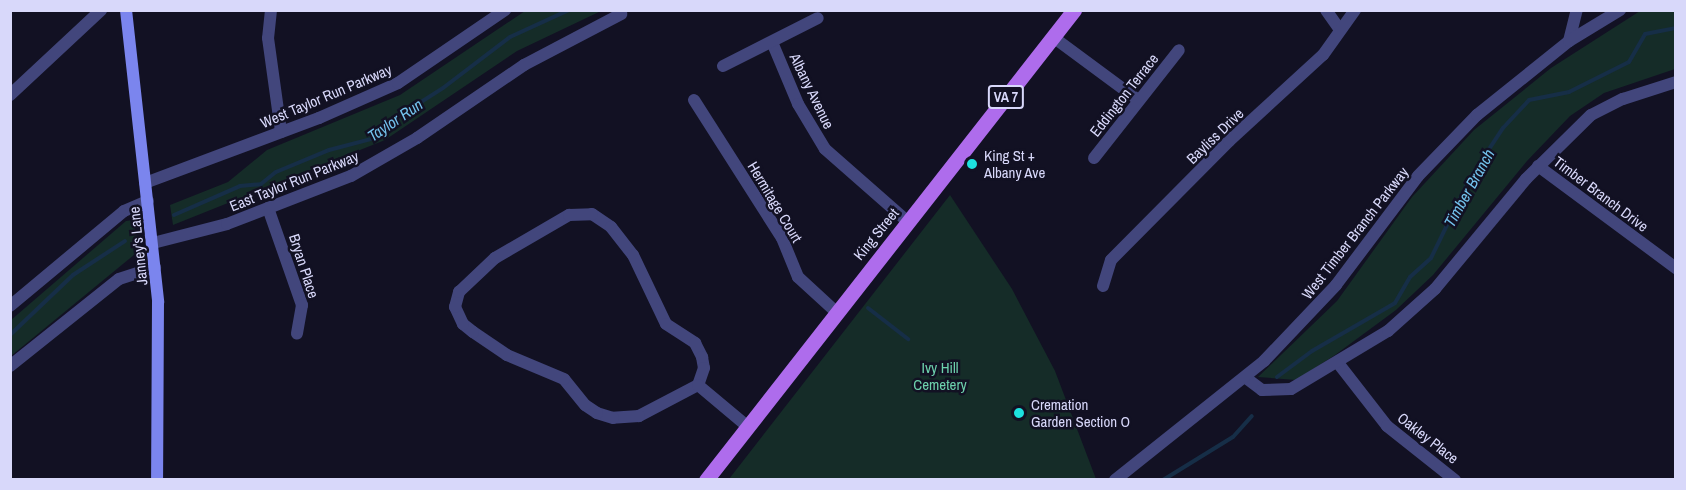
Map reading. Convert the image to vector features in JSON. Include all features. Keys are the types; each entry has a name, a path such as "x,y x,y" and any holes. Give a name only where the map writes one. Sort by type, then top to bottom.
{"main road":[{"name":"Janney's Lane","path":"126,10 155,267 160,385 157,480"},
{"name":"King Street","path":"706,480 1074,10"}],"street":[{"path":"10,95 101,10"},
{"path":"271,10 268,38 281,132"},
{"name":"West Taylor Run Parkway","path":"146,183 281,132 398,83 505,10"},
{"path":"1326,10 1340,30"},
{"name":"Bayliss Drive","path":"1103,286 1111,260 1229,141 1323,55 1355,10"},
{"path":"1569,41 1577,10"},
{"name":"West Timber Branch Parkway","path":"1115,480 1246,378 1336,285 1418,176 1477,115 1569,41 1620,10"},
{"name":"East Taylor Run Parkway","path":"153,243 268,208 382,161 524,64 621,14"},
{"name":"Albany Avenue","path":"723,66 818,18"},
{"path":"1053,37 1138,100"},
{"name":"Albany Avenue","path":"772,42 798,104 825,149 908,222"},
{"name":"Eddington Terrace","path":"1094,158 1179,50"},
{"path":"1246,378 1262,390 1280,390 1306,383 1338,363 1416,308 1538,166 1596,111 1676,82"},
{"name":"Hermitage Court","path":"694,100 782,238 798,277 836,312"},
{"name":"Timber Branch Drive","path":"1538,166 1676,268"},
{"path":"10,306 124,211 148,201"},
{"name":"Bryan Place","path":"268,208 302,304 297,334"},
{"path":"592,214 611,227 633,255 666,324 699,347 704,368 698,385 639,416 613,418 597,413 585,405 564,379 507,355 463,324 455,307 457,296 495,258 569,215 592,214"},
{"path":"10,366 119,279 155,267"},
{"name":"Oakley Place","path":"1338,363 1387,426 1455,480"},
{"path":"698,385 747,426"}],"green space":[{"path":"525,11 601,11 517,51 385,140 173,225 170,205 228,182 267,150 400,95"},
{"path":"1640,11 1675,11 1675,69 1604,93 1570,116 1527,161 1433,275 1396,310 1335,355 1296,380 1258,377 1337,301 1412,197 1474,130 1551,68"},
{"name":"Ivy Hill Cemetery","path":"950,195 1012,289 1055,371 1096,479 729,479"},
{"path":"133,220 140,250 11,356 11,320 126,221"}],"waterway":[{"name":"Taylor Run","path":"174,215 240,186 261,184 276,172 329,150 371,139 388,123 443,88 510,37 569,10"},
{"name":"Timber Branch","path":"1277,377 1312,351 1395,303 1410,277 1431,258 1470,178 1503,128 1529,100 1569,92 1629,62 1645,34 1676,28"},
{"name":"Taylor Run","path":"10,335 73,275 125,241"},
{"path":"868,308 908,339"},
{"name":"Timber Branch","path":"1163,480 1233,437 1252,416"}],"place":[{"name":"King St + Albany Ave","path":"972,164"},
{"name":"Cremation Garden Section O","path":"1019,413"}]}
